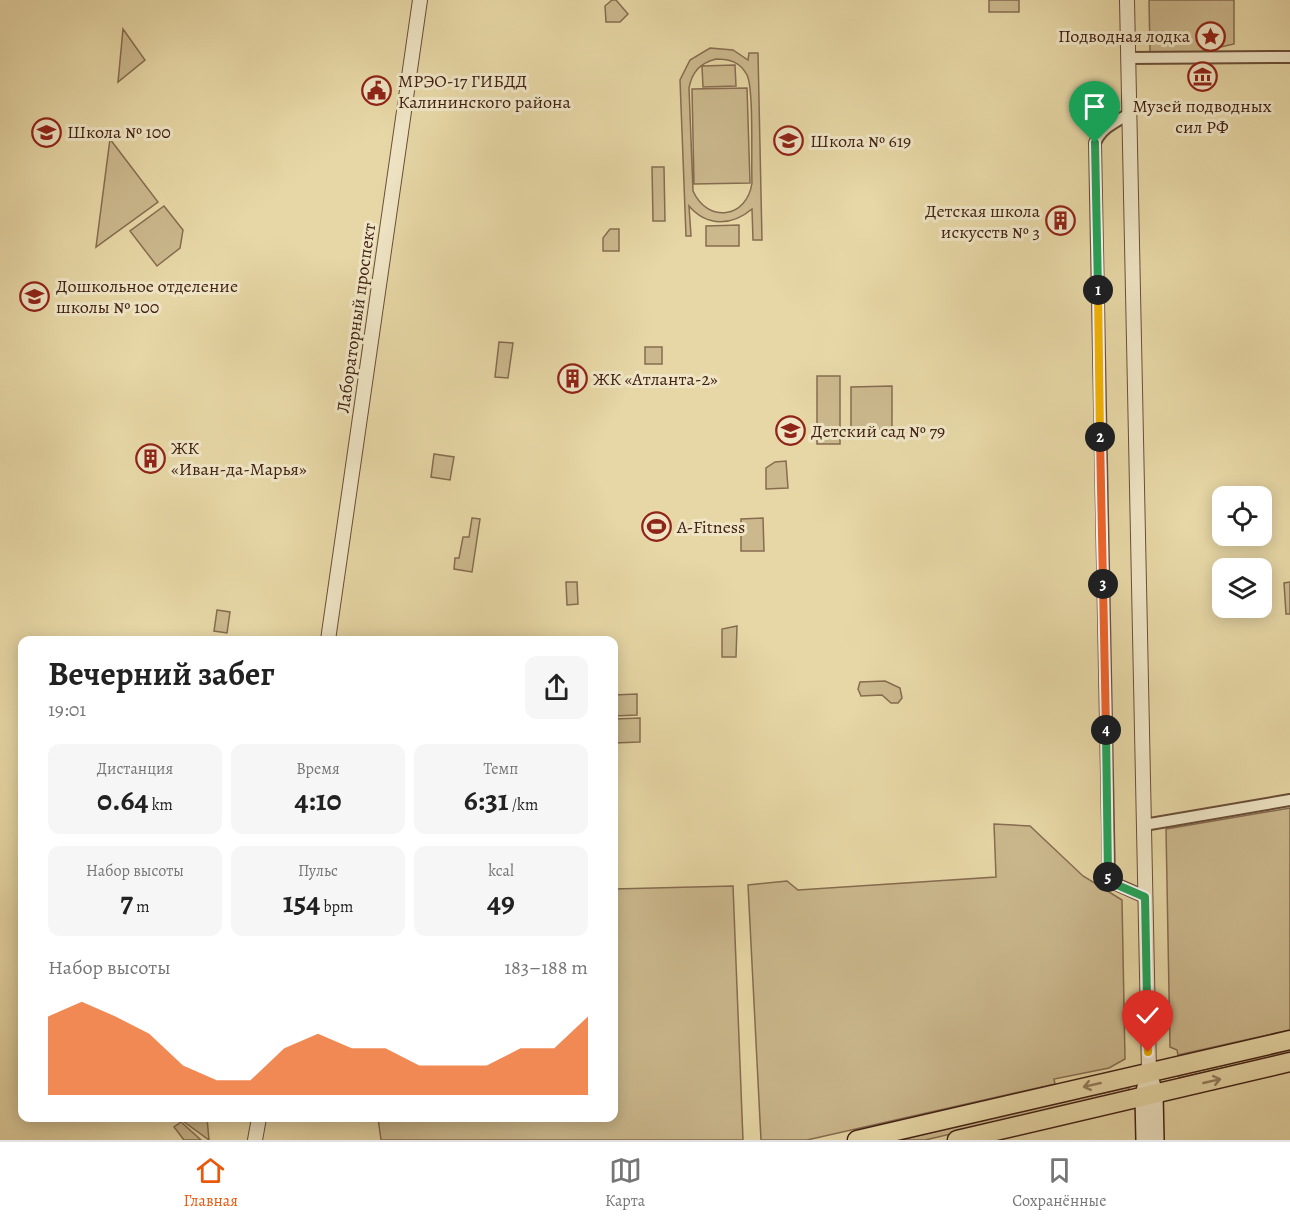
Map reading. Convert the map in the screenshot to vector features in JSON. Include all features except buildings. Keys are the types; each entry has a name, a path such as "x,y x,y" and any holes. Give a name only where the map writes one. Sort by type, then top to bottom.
{"main road":[{"path":"857,1140 1290,1040"},
{"path":"957,1140 1290,1062"},
{"path":"1144,1140 1149,1072"},
{"path":"1149,1095 1156,1140"}],"street":[{"name":"Лабораторный проспект","path":"329,636 420,0"},
{"path":"1127,0 1149,1072"},
{"path":"1128,58 1290,57"},
{"path":"1129,114 1106,128 1099,134 1095,143 1108,881 1145,897"},
{"path":"1144,825 1290,800"},
{"path":"255,1140 258,1122"}],"shaded area":[{"path":"612,0 616,0 628,14 620,22 606,22 605,6"},
{"path":"989,0 1019,0 1019,12 989,12"},
{"path":"1149,0 1234,0 1234,44 1199,52 1150,52"},
{"path":"123,29 145,60 118,82"},
{"path":"710,48 733,50 748,60 749,53 758,53 762,240 753,240 752,209 736,219 720,222 704,218 689,206 691,236 686,236 680,80 690,60","holes":["716,59 738,64 747,75 751,110 752,183 749,195 743,204 735,210 726,212 708,209 693,191 689,88 692,77 701,66"]},
{"path":"735,65 736,86 703,87 702,66"},
{"path":"747,88 750,183 694,184 692,89"},
{"path":"110,139 158,202 96,247"},
{"path":"652,167 664,167 665,221 653,221"},
{"path":"164,206 183,230 180,248 157,266 130,231"},
{"path":"739,225 739,246 706,246 706,226"},
{"path":"610,229 619,229 619,251 603,251 603,238"},
{"path":"499,342 513,343 508,378 495,377"},
{"path":"645,347 662,347 662,364 645,364"},
{"path":"817,376 840,376 840,444 817,444"},
{"path":"892,386 892,429 851,430 851,387"},
{"path":"434,454 454,457 450,480 431,477"},
{"path":"786,461 788,488 766,489 766,468 775,462"},
{"path":"472,518 480,519 472,572 454,569 455,558 459,558 463,537 469,537"},
{"path":"763,518 764,551 741,551 741,519"},
{"path":"566,582 577,582 578,604 567,605"},
{"path":"1290,582 1290,614 1286,614 1284,583"},
{"path":"217,610 230,612 227,633 214,631"},
{"path":"737,626 736,657 722,657 722,629"},
{"path":"885,681 900,688 902,698 898,703 891,703 882,695 861,696 858,689 860,682"},
{"path":"637,694 637,715 618,716 618,695"},
{"path":"640,718 640,742 618,743 618,719"},
{"path":"1290,808 1290,1030 1178,1055 1177,1050 1170,1047 1166,829"},
{"path":"994,824 1030,826 1083,876 1122,900 1125,1059 1109,1068 1054,1079 1055,1084 807,1140 761,1140 748,885 787,881 798,890 996,877"},
{"path":"733,886 743,1140 381,1140 379,1122 618,1122 618,889"},
{"path":"1290,1048 1290,1053 1179,1078 1179,1073"},
{"path":"1129,1087 1128,1093 925,1140 899,1140"},
{"path":"181,1122 201,1140 184,1140 174,1127"},
{"path":"184,1122 207,1122 209,1140"}],"place":[{"name":"Подводная лодка","path":"1211,36"},
{"name":"Музей подводных сил РФ","path":"1202,77"},
{"name":"МРЭО-17 ГИБДД Калининского района","path":"377,91"},
{"name":"Школа № 100","path":"46,132"},
{"name":"Школа № 619","path":"789,141"},
{"name":"Детская школа искусств № 3","path":"1061,221"},
{"name":"Дошкольное отделение школы № 100","path":"35,296"},
{"name":"ЖК «Атланта-2»","path":"572,379"},
{"name":"Детский сад № 79","path":"790,431"},
{"name":"ЖК «Иван-да-Марья»","path":"150,458"},
{"name":"A-Fitness","path":"656,527"}],"route":[{"path":"1095,143 1108,881 1145,897 1148,1052"}]}
